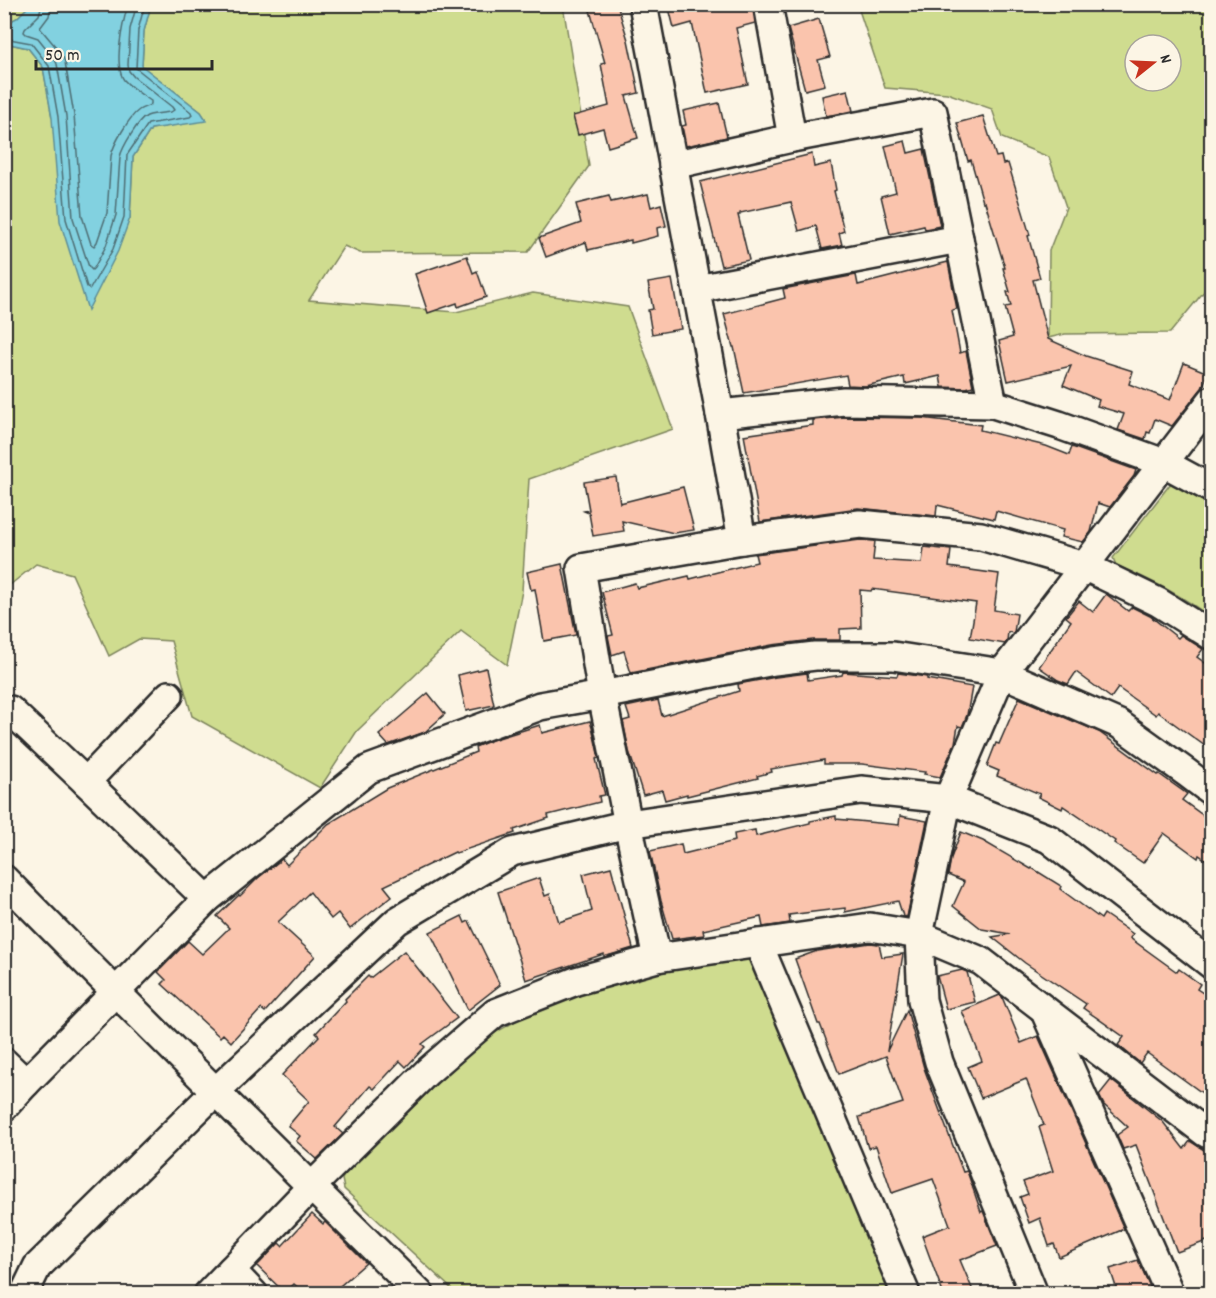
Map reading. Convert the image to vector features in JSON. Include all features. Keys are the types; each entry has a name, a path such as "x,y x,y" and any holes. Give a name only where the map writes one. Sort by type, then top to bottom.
{"street":[{"path":"643,4 742,540"},
{"path":"768,4 792,138"},
{"path":"673,165 792,138 933,112 993,404"},
{"path":"697,289 959,239"},
{"path":"1034,1293 939,1062 922,1000 919,935 948,799 1002,673 1212,400"},
{"path":"720,414 843,401 993,404 1164,463 1212,489"},
{"path":"657,958 628,824 581,568 742,540 860,524 981,536 1084,566 1158,602 1212,636"},
{"path":"4,1107 207,899 369,769 540,706 815,656 893,656 1002,673 1119,724 1212,792"},
{"path":"86,782 169,696"},
{"path":"4,716 10,710 207,899"},
{"path":"24,1293 37,1267 216,1091 397,921 512,852 628,824 861,790 948,799 1049,839 1212,965"},
{"path":"4,879 420,1293"},
{"path":"208,1293 427,1072 495,1013 576,981 657,958 870,927 919,935 981,961 1210,1132"},
{"path":"758,943 906,1293"},
{"path":"1045,1010 1170,1293"},
{"path":"4,1062 26,1083"},
{"path":"231,1270 254,1293"}],"green space":[{"path":"857,4 1211,5 1211,283 1170,333 1065,334 1048,338 1049,251 1066,207 1049,157 1002,138 992,109 947,93 885,88"},
{"path":"4,5 30,5 17,18 5,24"},
{"path":"151,5 563,5 589,166 528,252 360,253 344,246 309,300 456,312 533,293 628,307 673,429 529,479 522,591 507,665 461,631 357,731 320,788 192,716 171,641 139,639 109,656 72,574 36,564 5,589 5,43 28,48 43,67 52,117 130,218 133,157 151,129 206,120 201,112 142,66 144,31"},
{"path":"1171,483 1211,505 1211,618 1165,588 1116,565 1113,558"},
{"path":"756,953 895,1293 456,1293 344,1189 342,1179 346,1172 407,1110 491,1035 543,1006 579,992 640,976"}],"water":[{"path":"30,5 151,5 144,31 142,66 201,112 207,121 151,129 133,157 130,218 118,251 88,310 60,221 52,118 43,67 28,48 5,43 5,24 17,18"}],"building":[{"path":"598,4 617,4 628,40 639,93 626,96 638,138 608,147 603,128 578,135 573,116 609,106 601,64 605,63 589,7"},
{"path":"668,4 752,4 755,23 736,28 748,84 707,93 692,23 674,28"},
{"path":"819,19 830,57 818,60 825,85 805,90 788,28"},
{"path":"848,90 853,111 826,116 822,96"},
{"path":"719,103 727,137 686,146 682,126 686,125 683,111"},
{"path":"983,116 996,157 1001,156 1003,164 1008,163 1030,235 1028,236 1040,278 1033,280 1048,339 1086,356 1133,371 1129,384 1170,400 1184,363 1208,373 1202,388 1172,426 1155,419 1145,439 1118,430 1124,414 1097,406 1099,400 1063,385 1071,366 1008,381 999,341 1013,337 1005,307 1011,306 1007,292 1010,292 985,202 983,202 971,160 968,161 957,123"},
{"path":"905,141 908,153 924,149 940,226 925,229 924,226 890,234 881,196 896,192 885,146"},
{"path":"812,154 814,167 831,163 836,190 834,191 844,231 839,233 842,245 822,249 816,226 799,231 791,202 740,213 738,215 749,260 721,266 700,182"},
{"path":"648,194 651,207 661,204 666,226 657,228 658,236 588,250 586,242 546,257 539,238 581,223 576,204 609,196 611,202"},
{"path":"467,256 473,273 477,271 486,297 458,307 457,303 428,313 415,274"},
{"path":"948,262 957,309 952,310 960,353 966,351 973,386 942,387 940,376 905,384 904,377 865,386 848,385 846,375 744,393 724,314 785,298 783,289 856,275 858,285"},
{"path":"672,279 681,329 652,334 648,310 653,309 648,283"},
{"path":"845,417 921,418 981,425 980,430 1046,446 1069,455 1072,447 1136,470 1134,476 1110,507 1098,503 1091,532 1083,542 1061,537 1063,530 996,511 994,519 937,505 936,516 858,508 760,522 744,435 813,425 813,420"},
{"path":"616,477 620,503 683,487 694,530 674,533 622,521 624,531 593,536 589,513 584,511 589,510 584,482"},
{"path":"860,540 875,541 873,560 922,563 924,547 951,550 949,567 999,574 994,610 1017,614 1014,632 1008,632 1005,644 970,638 976,603 872,589 871,591 860,590 861,628 840,629 840,640 813,640 772,645 631,673 624,651 612,655 608,636 613,635 602,592 635,583 637,588 689,576 690,579 757,562 755,554"},
{"path":"562,564 576,635 544,641 535,589 531,590 527,572"},
{"path":"1106,594 1128,611 1132,607 1150,616 1178,638 1181,635 1203,649 1197,657 1212,668 1212,751 1158,712 1156,715 1118,688 1111,698 1076,672 1068,684 1039,667 1071,621 1066,617 1079,601 1093,612"},
{"path":"486,668 494,705 466,711 458,675"},
{"path":"843,672 897,676 898,673 972,687 967,715 962,727 958,726 955,743 940,777 924,774 925,772 862,764 824,764 824,760 771,769 772,772 757,776 758,778 687,796 687,794 665,800 662,790 643,795 629,751 623,721 630,719 626,707 658,700 662,716 739,691 738,684 807,673 808,680 842,675"},
{"path":"428,693 445,714 425,732 388,745 379,735"},
{"path":"1019,698 1099,732 1187,794 1182,800 1212,822 1212,864 1199,855 1198,858 1164,833 1143,863 1063,806 1062,809 1038,797 1040,794 997,776 999,771 987,766"},
{"path":"590,721 605,795 599,796 600,802 548,815 549,818 514,830 515,833 455,852 384,886 392,896 350,929 338,913 331,919 310,892 278,922 315,956 265,1012 261,1009 231,1042 223,1034 220,1037 162,984 166,980 158,972 188,941 202,954 229,928 217,916 282,859 287,865 328,824 387,788 476,752 475,747 492,740 540,725 542,733"},
{"path":"836,816 836,819 899,825 900,816 927,821 907,917 903,916 898,901 845,912 845,908 789,915 790,923 763,927 761,917 703,930 704,935 672,939 650,851 681,844 683,854 735,841 734,834 755,830 756,836"},
{"path":"961,832 983,841 1061,886 1060,889 1101,919 1104,914 1133,934 1130,938 1177,972 1179,969 1200,984 1197,989 1212,999 1212,1100 1147,1053 1140,1063 1118,1045 1124,1037 1083,1008 1086,1004 1025,963 992,937 1010,934 982,929 953,906 964,882 948,875 951,858"},
{"path":"611,867 633,948 604,957 604,954 526,980 498,892 539,878 545,896 550,894 559,922 592,911 583,874"},
{"path":"462,916 465,923 469,921 500,985 468,1010 430,932"},
{"path":"870,943 879,944 882,957 903,954 887,1051 907,1010 924,1068 950,1138 963,1172 967,1171 981,1212 983,1211 997,1246 960,1260 974,1293 943,1293 922,1236 950,1225 933,1179 892,1193 876,1146 868,1148 859,1117 903,1103 886,1056 839,1074 795,959 817,951"},
{"path":"404,951 457,1018 422,1044 425,1047 406,1067 400,1061 374,1089 370,1086 335,1127 343,1134 317,1159 296,1141 300,1136 288,1126 309,1101 282,1075 319,1036 316,1033 346,1001 345,999 368,976 370,978"},
{"path":"962,970 967,972 975,1002 946,1009 937,976"},
{"path":"1000,995 1021,1043 1038,1036 1124,1229 1059,1257 1054,1244 1049,1246 1040,1218 1029,1223 1020,1197 1028,1194 1023,1182 1053,1171 1039,1127 1044,1125 1026,1079 981,1098 968,1067 982,1061 962,1011"},
{"path":"1111,1080 1163,1122 1184,1149 1190,1141 1212,1155 1212,1239 1177,1252 1136,1145 1123,1149 1117,1135 1128,1127 1104,1105 1099,1095"},
{"path":"312,1214 323,1224 325,1222 366,1263 332,1293 304,1293 294,1284 285,1293 257,1266 279,1243 282,1246"},
{"path":"1138,1260 1153,1293 1118,1293 1110,1269"}]}
